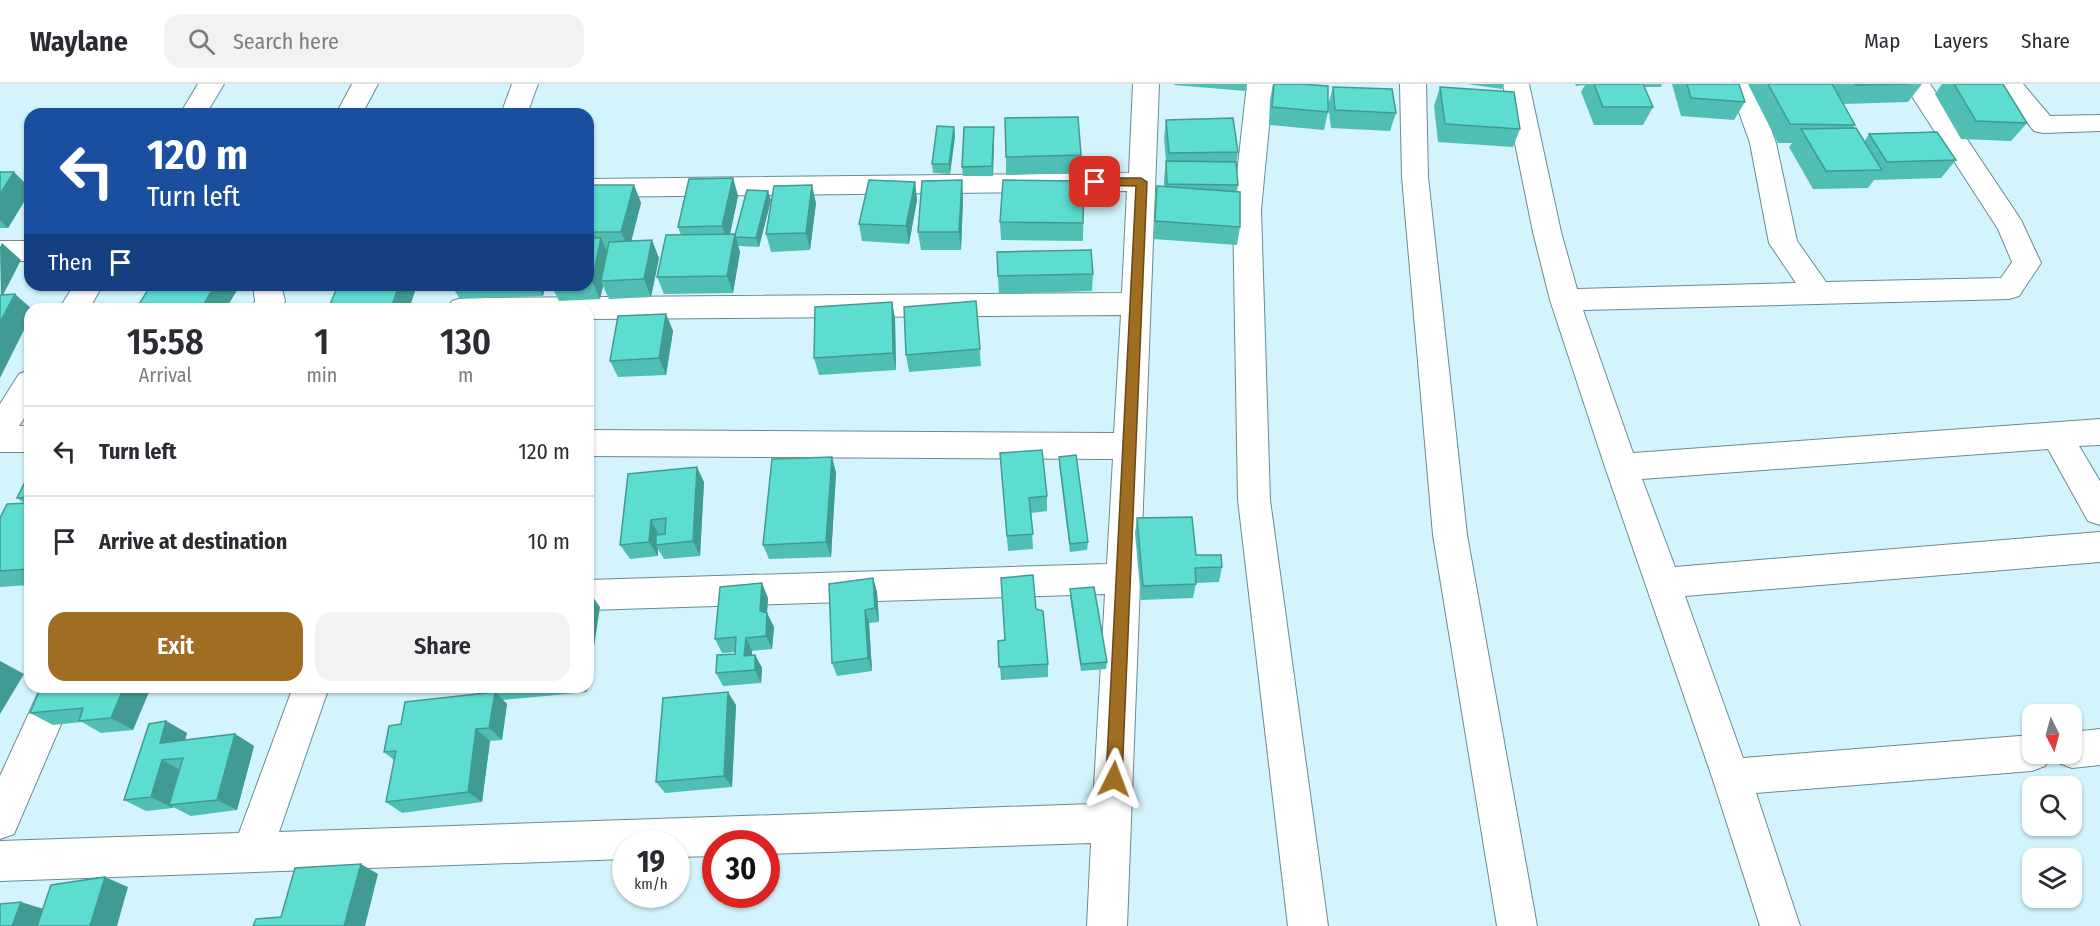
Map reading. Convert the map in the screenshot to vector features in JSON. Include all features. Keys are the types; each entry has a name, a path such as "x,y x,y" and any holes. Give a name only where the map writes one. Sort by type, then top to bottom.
{"street":[{"path":"196,108 211,84"},
{"path":"352,108 365,84"},
{"path":"516,108 525,84"},
{"path":"1107,926 1146,84"},
{"path":"1260,84 1247,210 1254,500 1308,926"},
{"path":"1413,84 1415,177 1450,535 1517,926"},
{"path":"1516,84 1547,232 1565,300 1621,467 1731,777 1780,926"},
{"path":"1742,84 1763,143 1783,243 1818,293"},
{"path":"1565,300 2009,288 2027,263 2011,227 1917,84"},
{"path":"2009,84 2043,125 2100,123"},
{"path":"594,188 1141,182"},
{"path":"0,251 24,251"},
{"path":"594,308 1136,304"},
{"path":"0,431 24,392"},
{"path":"1621,467 2100,432"},
{"path":"2057,436 2100,511"},
{"path":"0,439 24,439"},
{"path":"594,443 1129,447"},
{"path":"1663,583 2100,547"},
{"path":"594,595 1124,578"},
{"path":"0,820 56,693"},
{"path":"252,852 309,693"},
{"path":"2082,749 2100,747"},
{"path":"1731,777 2022,754"},
{"path":"0,861 1112,823"}],"building":[{"path":"1274,84 1328,86 1328,112 1272,107"},
{"path":"1594,84 1643,84 1653,107 1603,107"},
{"path":"1687,84 1739,84 1745,102 1691,98"},
{"path":"1768,84 1832,84 1855,125 1790,124"},
{"path":"1855,84 1910,84 1856,85"},
{"path":"1954,84 2003,84 2027,123 1976,121"},
{"path":"1333,87 1392,89 1396,113 1335,110"},
{"path":"1440,87 1514,92 1520,129 1445,124"},
{"path":"1078,117 1081,155 1006,157 1005,118"},
{"path":"1233,118 1238,152 1169,153 1166,120"},
{"path":"937,126 954,127 949,164 932,164"},
{"path":"964,127 994,127 992,166 962,167"},
{"path":"1856,128 1882,170 1826,171 1801,129"},
{"path":"1937,132 1956,160 1887,162 1869,134"},
{"path":"1166,161 1236,162 1238,185 1167,184"},
{"path":"0,172 14,172 0,194"},
{"path":"733,178 722,226 678,227 689,179"},
{"path":"869,180 915,182 906,226 859,224"},
{"path":"962,180 959,232 918,232 922,181"},
{"path":"1003,180 1084,181 1083,223 1000,222"},
{"path":"594,185 634,185 621,232 594,232"},
{"path":"812,185 806,233 766,234 774,186"},
{"path":"1157,186 1240,192 1240,227 1155,221"},
{"path":"747,190 768,191 756,238 735,237"},
{"path":"735,234 727,276 657,277 666,235"},
{"path":"594,238 601,238 594,271"},
{"path":"652,240 644,279 601,281 609,242"},
{"path":"1091,250 1093,274 998,276 997,252"},
{"path":"147,291 212,291 204,303 140,303"},
{"path":"336,291 397,291 393,303 331,303"},
{"path":"15,294 0,322 0,295"},
{"path":"976,301 980,349 906,355 904,307"},
{"path":"892,302 893,353 814,358 815,307"},
{"path":"666,314 659,358 610,361 618,316"},
{"path":"1042,450 1047,496 1029,498 1033,534 1007,536 1000,453"},
{"path":"1076,455 1088,542 1070,544 1059,457"},
{"path":"832,457 826,542 763,545 772,459"},
{"path":"697,467 693,541 656,545 656,535 665,534 666,518 651,520 649,542 620,545 628,474"},
{"path":"24,484 24,497 17,498"},
{"path":"24,503 24,569 0,571 0,518 7,504"},
{"path":"1192,517 1196,555 1221,555 1222,567 1195,568 1196,584 1143,586 1137,518"},
{"path":"1033,575 1036,609 1043,611 1048,664 999,667 998,641 1005,640 1001,578"},
{"path":"873,578 875,608 865,610 868,658 832,663 829,584"},
{"path":"762,583 760,611 767,613 766,636 746,638 744,656 755,655 755,670 716,673 717,655 735,654 736,637 715,639 720,587"},
{"path":"1094,587 1107,662 1081,664 1070,589"},
{"path":"728,692 724,776 656,782 663,698"},
{"path":"38,693 121,693 111,718 79,721 83,708 30,713"},
{"path":"495,693 489,728 476,729 468,792 386,802 396,751 384,752 389,726 401,724 405,702"},
{"path":"166,721 160,743 235,734 217,800 169,805 183,758 162,760 151,797 124,800 149,724"},
{"path":"361,864 344,926 253,926 256,919 281,917 295,868"},
{"path":"105,877 90,926 37,926 51,885"},
{"path":"21,902 12,926 0,926 0,904"}],"route":[{"path":"1095,182 1141,182 1114,779"}]}
